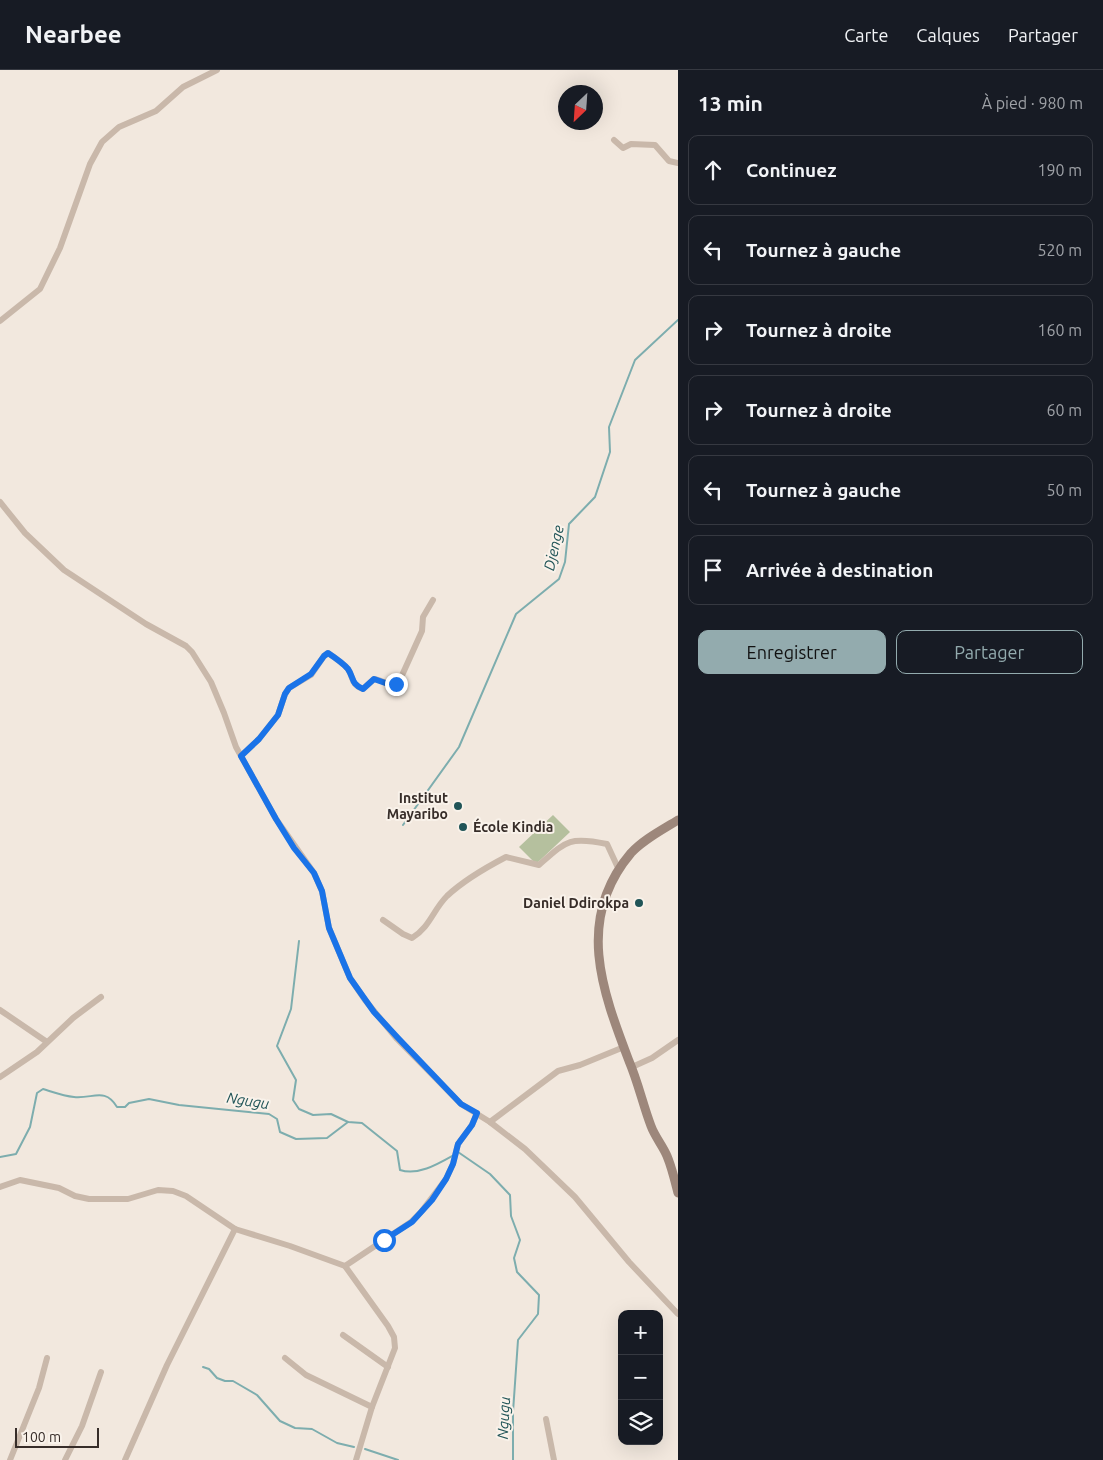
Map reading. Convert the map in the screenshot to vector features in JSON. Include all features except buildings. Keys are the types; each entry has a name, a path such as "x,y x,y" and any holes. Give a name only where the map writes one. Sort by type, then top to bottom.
{"main road":[{"path":"678,820 646,840 632,852 619,870 610,886 599,918 597,934 603,983 652,1129 668,1157 678,1193"}],"street":[{"path":"0,320 40,289 60,248 90,164 102,142 119,127 156,111 183,87 217,70"},
{"path":"614,140 623,148 631,144 655,146 669,161 678,163"},
{"path":"0,502 25,533 64,570 146,624 186,646 192,652 211,682 236,747 276,819 294,848 314,873 322,891 329,928 350,978 374,1012 461,1104 490,1122 525,1149 575,1197 629,1262 678,1314"},
{"path":"241,756 259,739 278,715 289,688 311,674 328,653 349,670 353,682 359,688 367,687 374,679 391,685 399,682 422,631 424,617 433,600"},
{"path":"383,920 412,938 422,932 447,897 478,872 506,857 539,865 562,845 572,840 589,840 606,844 619,870"},
{"path":"0,1077 37,1052 73,1018 101,997"},
{"path":"0,1010 47,1042"},
{"path":"632,1067 652,1058 678,1040"},
{"path":"490,1122 558,1071 580,1066 624,1047"},
{"path":"345,1266 412,1222 432,1200 452,1167 458,1144 472,1125 477,1113"},
{"path":"0,1187 20,1180 59,1188 75,1196 89,1199 128,1199 158,1190 174,1191 186,1196 235,1229 345,1266 388,1326 394,1337 395,1348 372,1406 356,1460"},
{"path":"125,1460 167,1365 235,1229"},
{"path":"343,1335 388,1367"},
{"path":"10,1460 39,1388 47,1358"},
{"path":"285,1358 306,1375 372,1406"},
{"path":"65,1460 82,1426 101,1372"},
{"path":"546,1419 554,1460"}],"green space":[{"path":"553,815 570,832 536,864 519,847"}],"waterway":[{"name":"Djenge","path":"403,825 459,747 516,614 559,579 565,562 569,524 595,497 610,452 609,427 635,360 678,320"},
{"path":"299,941 291,1009 277,1046 296,1080 293,1100 299,1109 313,1115 331,1114 348,1122 362,1123 397,1151 400,1170 421,1170 454,1155"},
{"name":"Ngugu","path":"0,1157 16,1154 30,1127 37,1093 43,1089 74,1097 98,1095 108,1097 117,1107 125,1107 129,1103 149,1099 179,1105 269,1114 277,1119 280,1132 296,1139 327,1138 348,1122"},
{"name":"Ngugu","path":"458,1152 490,1174 510,1195 511,1216 520,1240 514,1258 517,1272 539,1295 538,1314 518,1340 513,1412 513,1460"},
{"path":"203,1367 209,1369 217,1378 233,1381 257,1395 280,1421 295,1428 312,1429 337,1443 354,1447"},
{"path":"365,1449 398,1460"}],"place":[{"name":"Institut Mayaribo","path":"458,806"},
{"name":"École Kindia","path":"463,827"},
{"name":"Daniel Ddirokpa","path":"639,903"}],"route":[{"path":"384,1240 412,1222 432,1200 446,1179 453,1164 458,1144 472,1125 477,1113 461,1104 398,1038 374,1012 350,978 329,928 322,891 314,873 294,848 241,756 259,739 278,715 289,688 311,674 328,653 349,670 353,682 359,688 367,687 371,680 374,679 391,685 396,684"}]}
